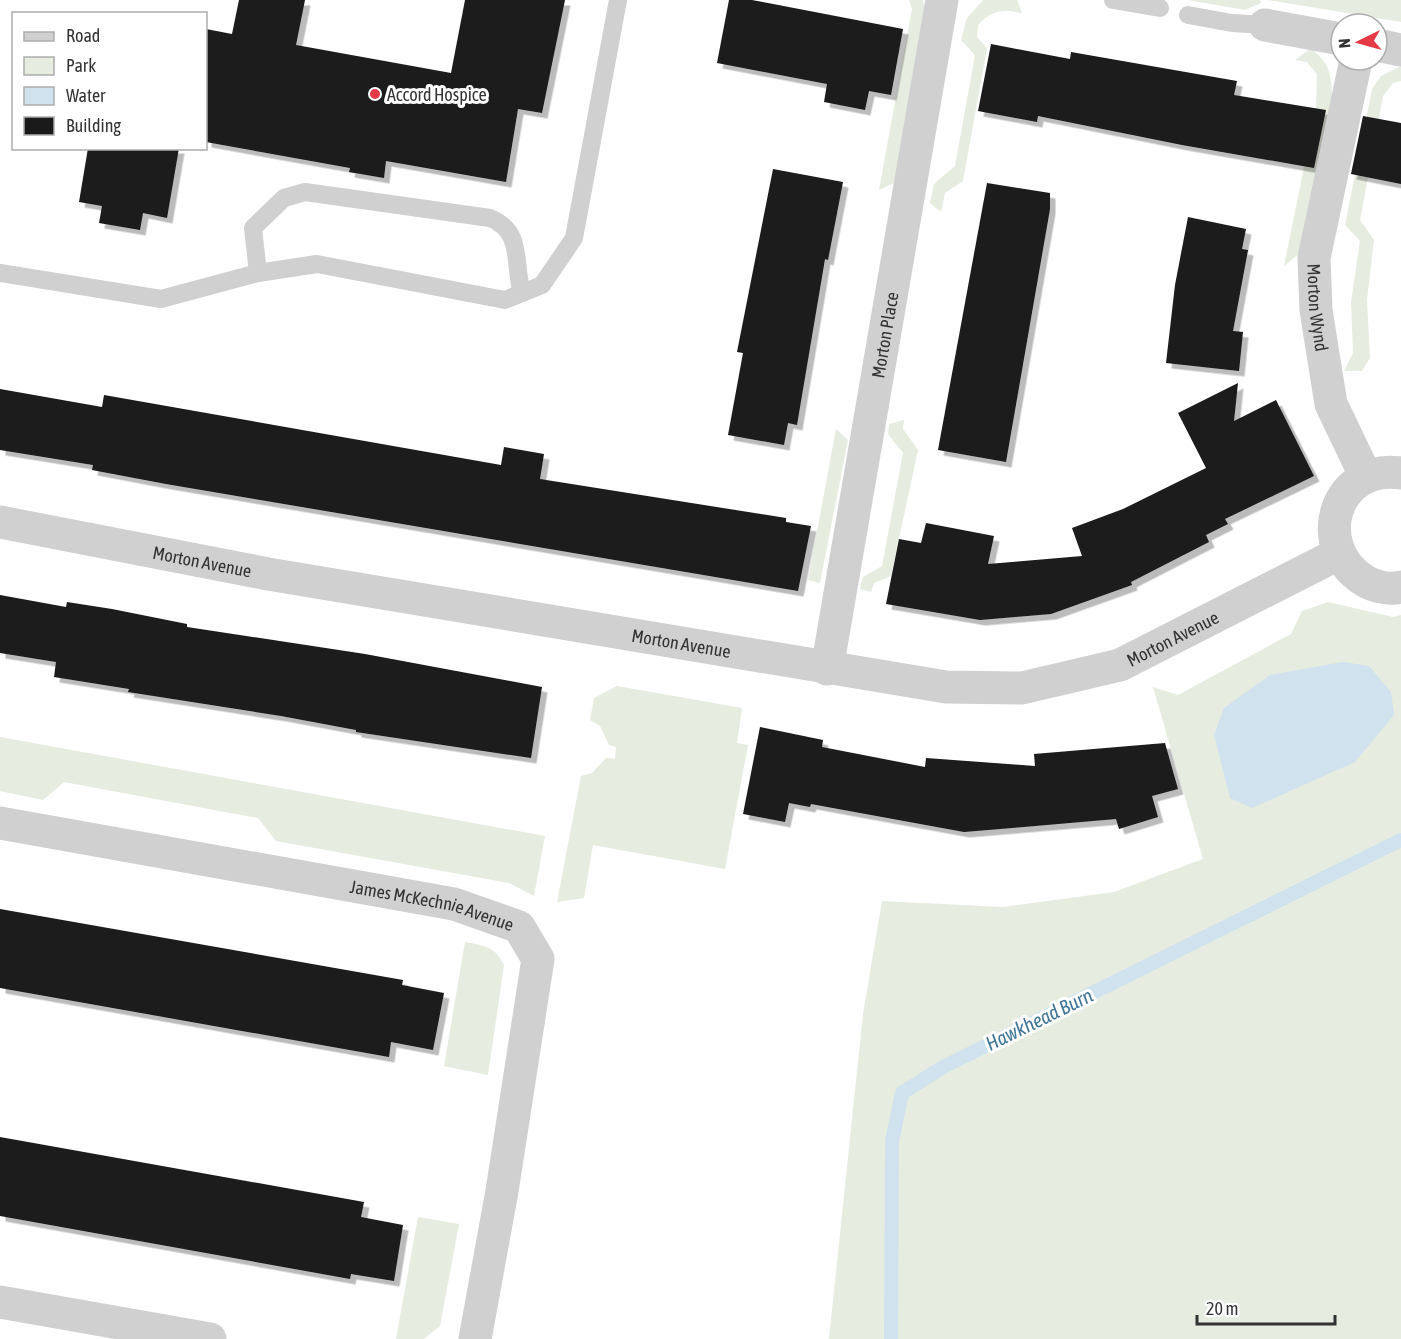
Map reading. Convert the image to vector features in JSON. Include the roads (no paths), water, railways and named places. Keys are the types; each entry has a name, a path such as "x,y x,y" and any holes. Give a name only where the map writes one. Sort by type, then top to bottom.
{"street":[{"name":"Morton Place","path":"827,669 942,0"},
{"path":"1265,25 1329,37"},
{"name":"Morton Wynd","path":"1353,72 1314,258 1316,310 1331,404 1366,477"},
{"path":"1401,473 1388,471 1366,477 1348,490 1336,510 1333,532 1338,554 1352,573 1371,585 1401,587"},
{"name":"Morton Avenue","path":"0,522 268,574 827,669 946,687 1022,688 1120,665 1338,554"},
{"name":"James McKechnie Avenue","path":"0,823 454,904 519,927 537,959 502,1191 475,1339"},
{"path":"0,1302 210,1339"}],"lane":[{"path":"0,273 161,299 258,273 317,264 505,300 542,285 574,238 618,0"},
{"path":"1113,0 1160,8"},
{"path":"1188,15 1232,23 1265,25"},
{"path":"258,273 253,228 284,198 305,192 490,218 501,223 514,238 516,273 522,293"}],"water":[{"path":"1343,662 1369,666 1391,692 1394,715 1355,762 1252,808 1230,798 1214,735 1224,708 1270,675"}],"waterway":[{"name":"Hawkhead Burn","path":"891,1339 892,1141 902,1093 943,1067 1401,840"}],"place":[{"name":"Accord Hospice","path":"375,94"}]}
